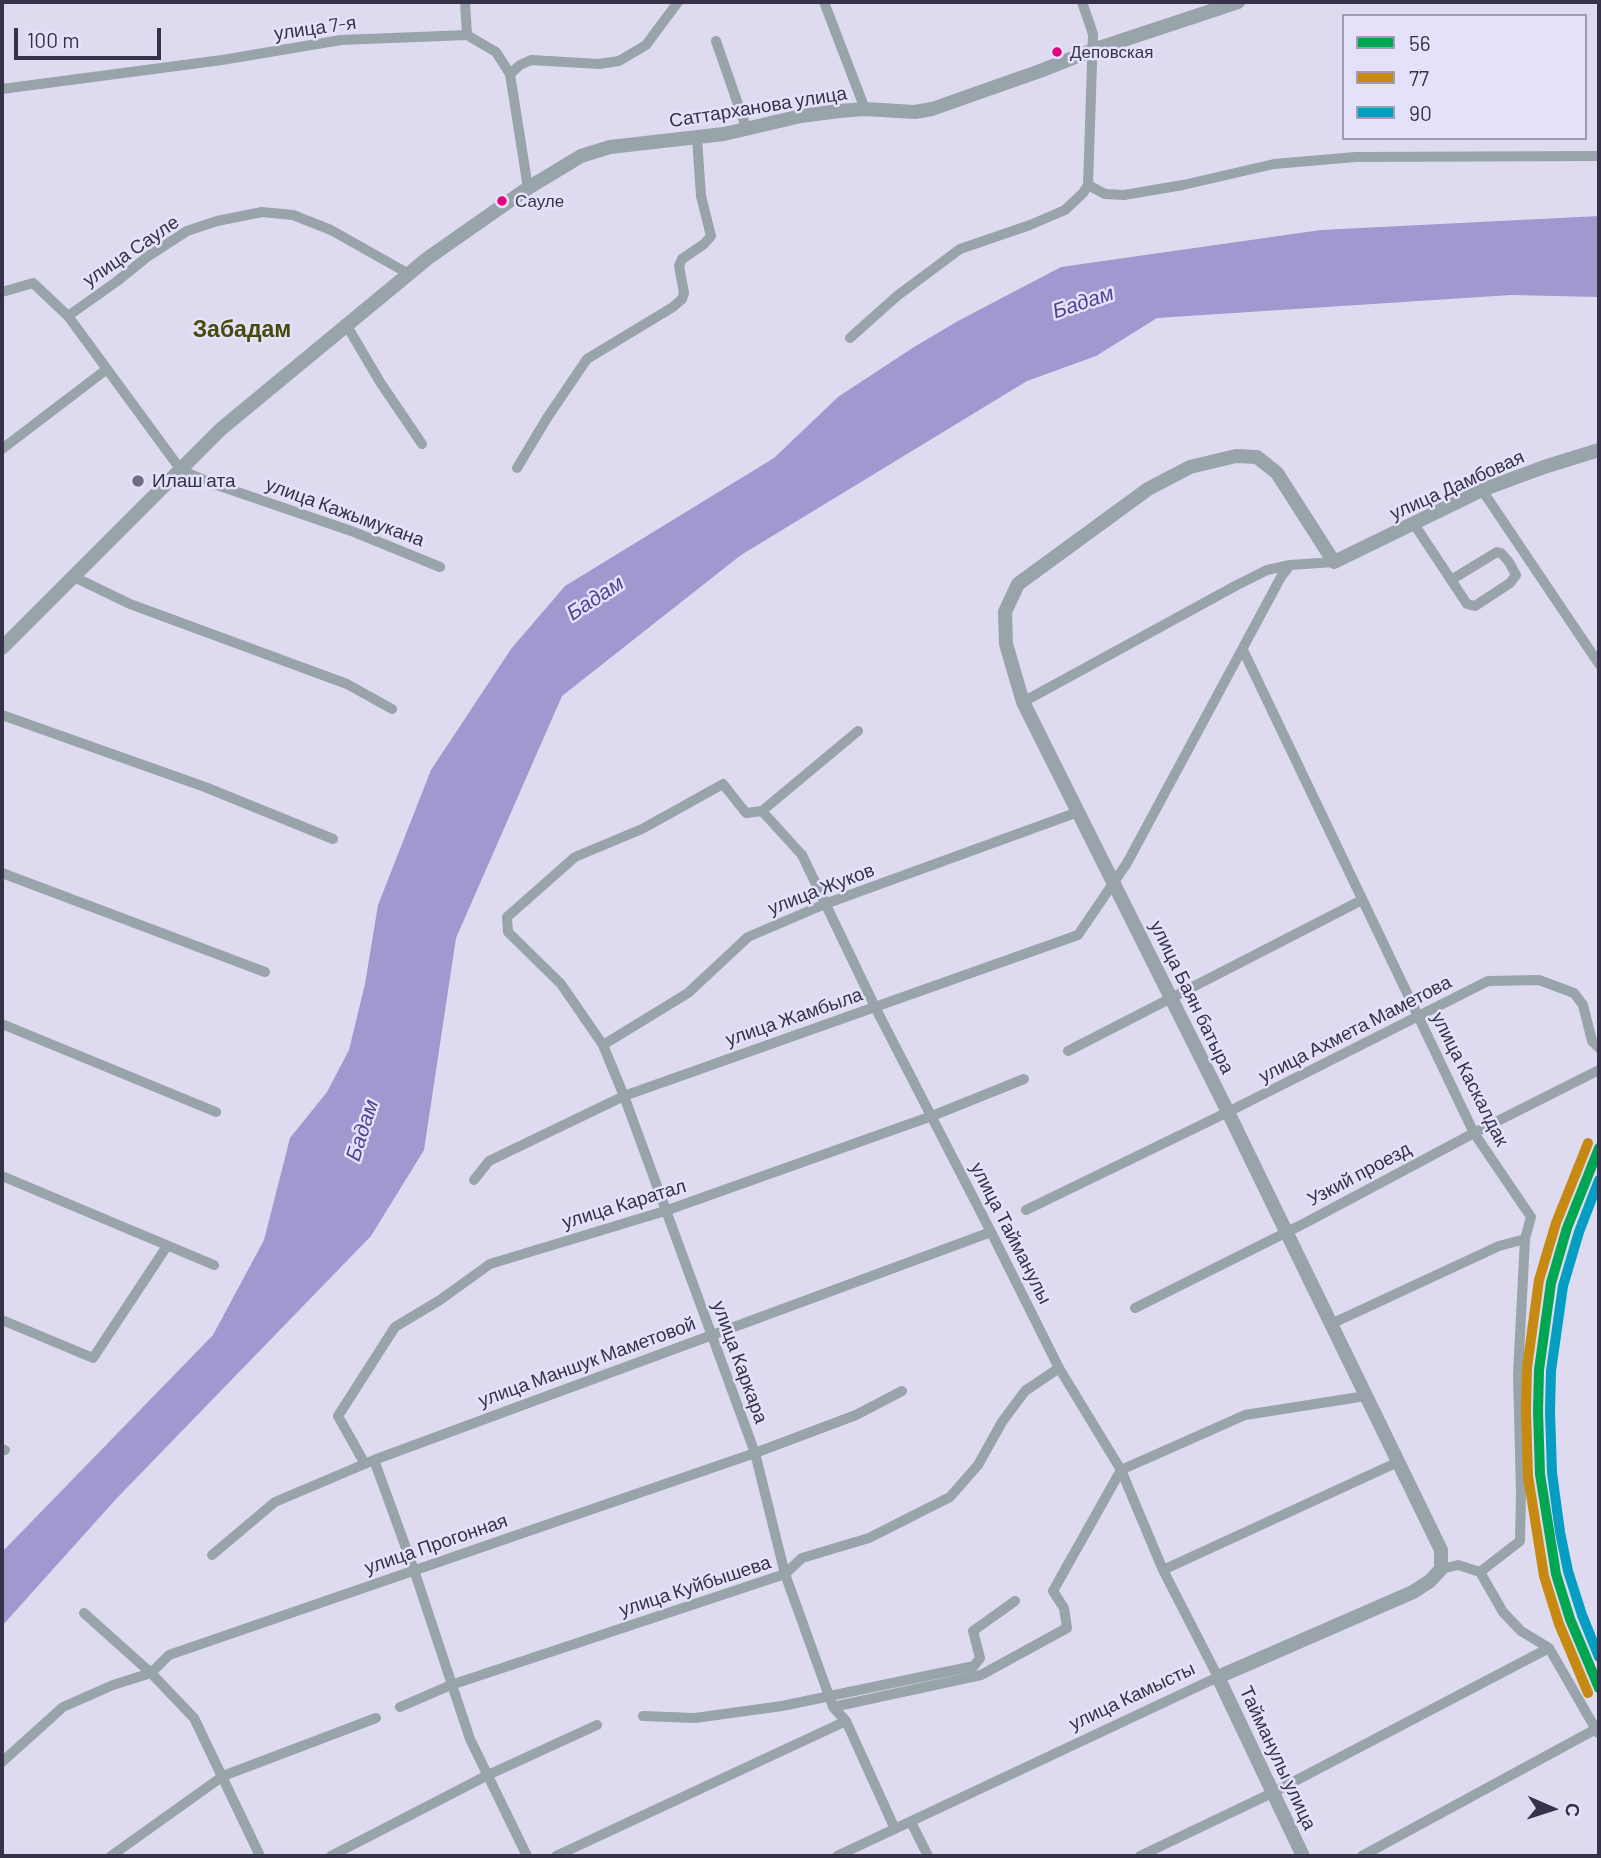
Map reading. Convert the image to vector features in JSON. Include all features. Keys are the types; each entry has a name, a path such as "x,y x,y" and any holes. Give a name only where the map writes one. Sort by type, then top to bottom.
{"street":[{"path":"464,2 467,35 496,52 510,74 528,188"},
{"path":"510,74 531,60 599,64 619,61 646,45 678,2"},
{"path":"824,2 865,109"},
{"path":"849,338 897,296 960,249 1065,210 1088,185 1093,34 1082,2"},
{"name":"Саттарханова улица","path":"2,648 221,429 409,274 528,188 581,156 595,151 747,130 802,116 865,109 901,112 932,109 1093,50 1238,2"},
{"name":"улица 7-я","path":"2,89 222,60 341,40 467,35"},
{"path":"716,41 747,130"},
{"path":"517,468 587,359 682,299 684,293 679,266 682,259 711,236 701,196 696,138"},
{"path":"1088,185 1105,194 1124,195 1183,185 1274,164 1356,157 1599,156"},
{"name":"улица Сауле","path":"68,316 187,231 217,221 262,212 293,215 331,230 409,274"},
{"path":"2,292 33,283 68,316 181,470"},
{"path":"346,326 422,444"},
{"path":"2,449 107,369"},
{"name":"улица Дамбовая","path":"1334,562 1482,490 1599,450"},
{"name":"улица Баян батыра","path":"1334,562 1277,473 1257,457 1236,456 1190,467 1148,489 1018,584 1005,612 1006,644 1023,702 1228,1112 1441,1550 1441,1569"},
{"name":"улица Кажымукана","path":"181,470 354,532 440,567"},
{"path":"1482,490 1599,664"},
{"path":"1413,524 1467,604 1475,606 1510,583 1516,575 1509,562 1497,552 1451,580"},
{"path":"1023,702 1267,570 1290,565 1334,562"},
{"name":"улица Жамбыла","path":"474,1180 489,1161 624,1096 1078,935 1127,863 1281,577 1290,565"},
{"path":"72,576 130,604 347,684 392,709"},
{"name":"улица Каскалдак","path":"1243,650 1474,1133 1531,1217 1525,1239 1518,1374 1520,1541 1480,1572"},
{"path":"2,715 205,787 332,839"},
{"path":"762,811 858,731"},
{"name":"улица Каркара","path":"762,811 746,813 723,784 638,831 575,857 507,917 508,932 561,984 603,1045 755,1452 785,1574 828,1695 833,1707 846,1721 895,1829"},
{"name":"улица Тайманулы","path":"762,811 802,855 875,1007 1059,1368 1121,1470 1163,1570 1218,1677"},
{"name":"улица Жуков","path":"603,1045 688,993 747,937 825,905 1078,812"},
{"path":"2,873 265,972"},
{"path":"1068,1051 1362,900"},
{"name":"улица Ахмета Маметова","path":"1026,1210 1488,981 1539,980 1574,993 1583,1005 1592,1041 1599,1048"},
{"path":"2,1024 216,1112"},
{"name":"Узкий проезд","path":"1135,1308 1599,1070"},
{"name":"улица Каратал","path":"370,1462 338,1416 395,1326 440,1300 490,1264 665,1211 932,1116 1024,1080"},
{"path":"2,1176 214,1265"},
{"name":"улица Маншук Маметовой","path":"212,1555 275,1502 370,1462 992,1232"},
{"path":"1331,1324 1499,1246 1525,1239"},
{"path":"2,1320 93,1358 167,1246"},
{"name":"улица Куйбышева","path":"400,1707 451,1685 785,1574 802,1558 869,1538 950,1497 978,1465 1002,1422 1026,1391 1059,1368"},
{"name":"улица Прогонная","path":"2,1762 63,1707 113,1685 151,1673 169,1655 755,1452 856,1415 902,1391"},
{"path":"833,1707 982,1675 1068,1628 1064,1608 1053,1591 1121,1470 1245,1415 1366,1396"},
{"path":"370,1462 414,1570 470,1740 527,1856"},
{"path":"1163,1570 1398,1462"},
{"path":"1362,1856 1598,1732 1549,1648 1521,1631 1503,1612 1480,1572 1458,1565 1441,1569"},
{"name":"улица Камысты","path":"837,1856 1218,1677 1413,1592 1430,1581 1441,1569"},
{"path":"643,1716 695,1718 782,1706 974,1666 980,1658 973,1631 1015,1601"},
{"path":"84,1613 151,1673 194,1718 260,1856"},
{"path":"1140,1856 1272,1793 1549,1648"},
{"name":"Тайманулы улица","path":"1218,1677 1303,1856"},
{"path":"111,1856 223,1776 376,1718"},
{"path":"556,1856 846,1721"},
{"path":"331,1856 488,1775 597,1725"},
{"path":"911,1822 928,1856"}],"water":[{"name":"Бадам","path":"1599,216 1599,297 1511,295 1157,318 1096,356 1027,381 741,555 562,696 456,938 424,1150 371,1236 116,1499 2,1626 2,1552 213,1335 264,1240 290,1138 327,1092 349,1050 365,984 378,905 431,770 511,649 565,586 774,458 838,397 914,347 1061,267 1321,230"}],"transit line":[{"name":"77","path":"1588,1143 1556,1223 1539,1280 1527,1368 1526,1411 1528,1476 1544,1576 1559,1624 1588,1693"},
{"name":"56","path":"1599,1148 1567,1228 1551,1283 1539,1370 1538,1411 1540,1474 1556,1574 1570,1619 1599,1688"},
{"name":"90","path":"1599,1180 1579,1232 1563,1286 1551,1371 1550,1411 1552,1473 1560,1532 1568,1571 1599,1657"}],"place":[{"name":"Деповская","path":"1057,52"},
{"name":"Сауле","path":"502,201"},
{"name":"Илаш ата","path":"138,481"}],"district":[{"name":"Забадам","path":"242,329"}]}
